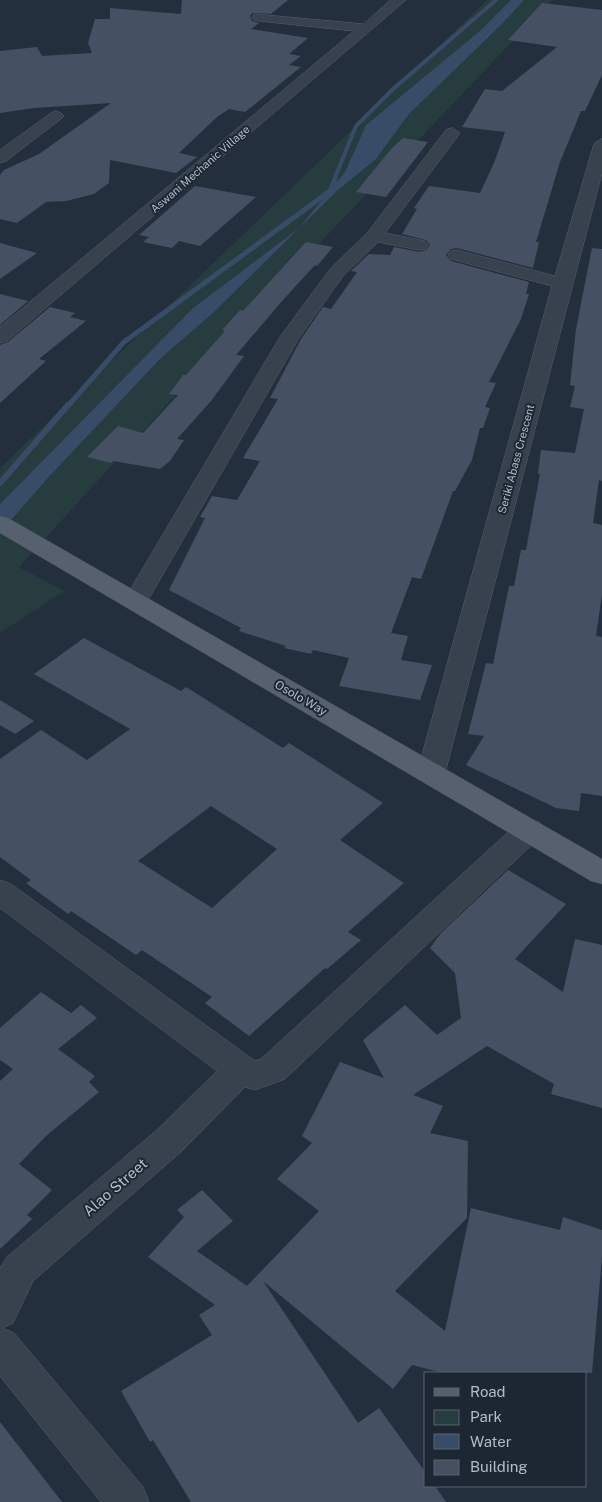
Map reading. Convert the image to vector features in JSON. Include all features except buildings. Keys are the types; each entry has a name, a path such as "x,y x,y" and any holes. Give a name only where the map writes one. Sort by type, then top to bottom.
{"main road":[{"name":"Osolo Way","path":"0,523 602,873"}],"street":[{"name":"Aswani Mechanic Village","path":"0,337 399,0"},
{"path":"259,17 365,28"},
{"path":"0,158 56,116"},
{"path":"135,602 290,338 337,272 374,236 452,133"},
{"name":"Seriki Abass Crescent","path":"431,774 541,368 562,283 602,144"},
{"path":"374,236 420,245"},
{"path":"457,255 562,283"},
{"path":"0,892 240,1070 255,1076 273,1069 529,830"},
{"name":"Alao Street","path":"0,1310 6,1293 20,1269 170,1140 240,1070"},
{"path":"0,1346 128,1502"}],"green space":[{"path":"487,0 511,0 481,30 366,125 345,172 299,228 193,308 0,504 0,468"},
{"path":"524,0 552,0 208,360 19,567 64,591 0,633 0,533 46,480 161,358 213,313 337,191 376,159 409,114 502,24"}],"water":[{"path":"511,0 524,0 502,24 409,114 376,159 337,191 213,313 161,358 46,480 0,533 0,504 193,308 299,228 345,172 366,125 481,30"}],"waterway":[{"path":"334,180 356,126 392,90 496,0"},
{"path":"67,407 124,342 330,191 335,179"},
{"path":"0,483 68,405"}]}
